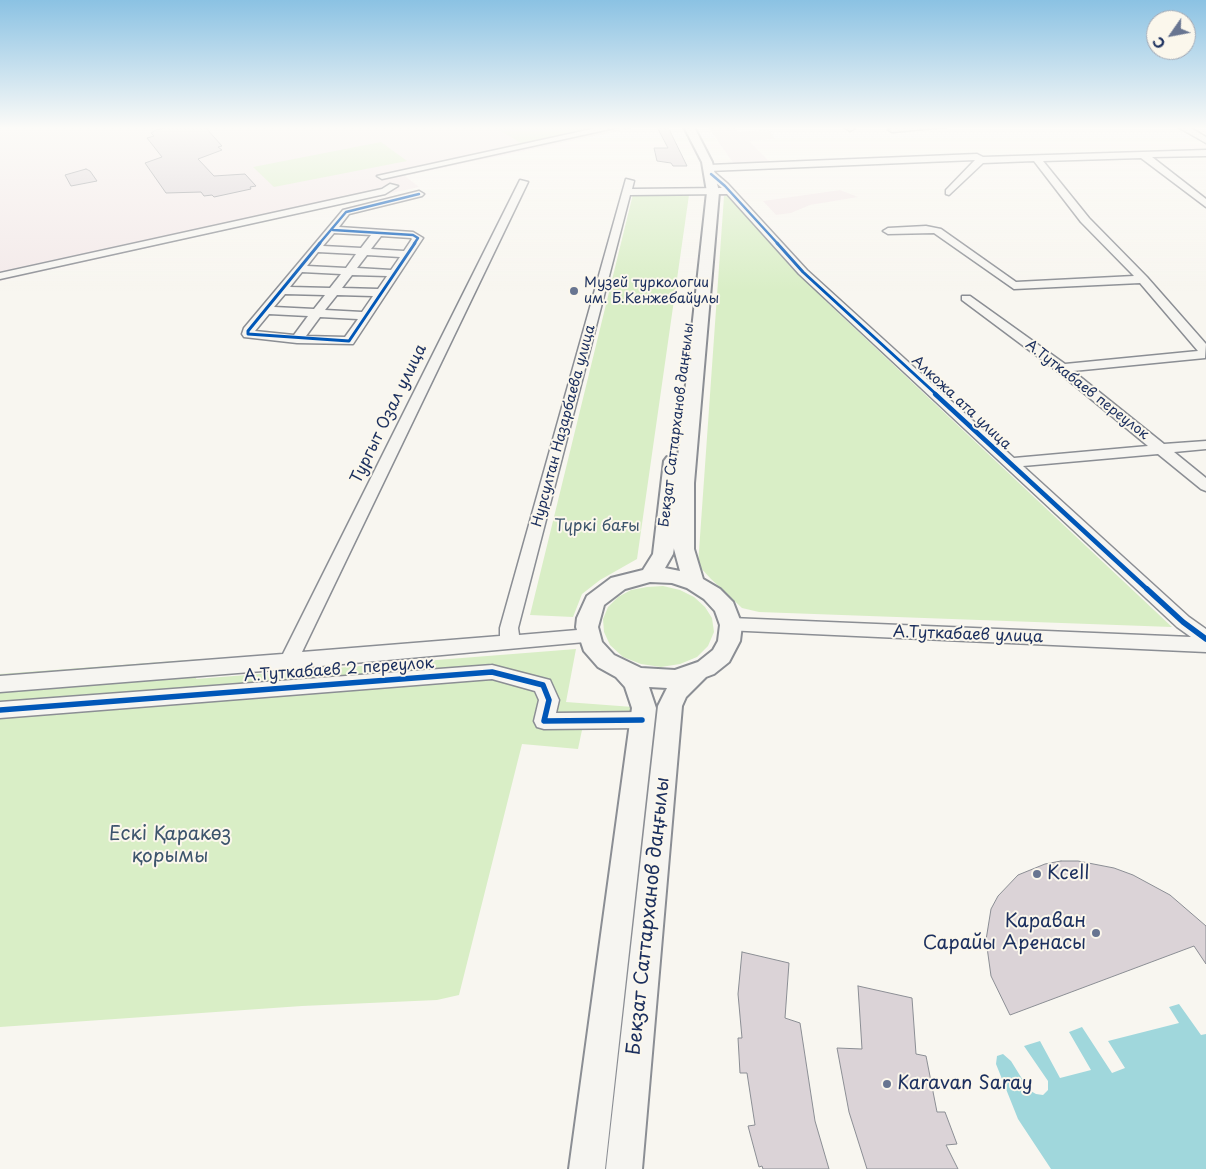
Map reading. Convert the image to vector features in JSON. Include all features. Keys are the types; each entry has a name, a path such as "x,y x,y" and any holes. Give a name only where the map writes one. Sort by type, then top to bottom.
{"main road":[{"name":"Бекзат Саттарханов даңғылы","path":"650,575 663,554 708,192 705,182"},
{"name":"Бекзат Саттарханов даңғылы","path":"694,583 684,549 684,496 709,182"},
{"path":"650,575 673,576 694,583 719,601 725,608 731,625 730,641 721,656 697,673 664,680 638,677 626,673 606,661 598,653 589,636 588,618 595,601 601,594 628,579 650,575"},
{"name":"Бекзат Саттарханов даңғылы","path":"587,1169 642,720 641,694 636,683 626,673"},
{"name":"Бекзат Саттарханов даңғылы","path":"624,1169 670,706 677,691 697,673"}],"street":[{"path":"388,182 404,197"},
{"name":"Тургыт Озал улица","path":"288,662 523,182"},
{"name":"Алкожа ата улица","path":"721,182 802,272 1183,622 1206,639"},
{"path":"949,192 958,182"},
{"path":"1055,182 1085,220 1143,279 1204,349 1205,354 1062,368"},
{"path":"1177,182 1206,204"},
{"path":"0,276 385,191 393,186"},
{"name":"Нурсултан Назарбаева улица","path":"510,642 509,628 628,186 708,192"},
{"path":"708,192 729,191"},
{"path":"333,230 417,235 418,238 383,293 349,341 297,339 248,334 248,331 349,210 419,194"},
{"path":"888,231 926,229 937,231 1014,286 1143,279"},
{"path":"297,339 378,233"},
{"path":"316,249 408,254"},
{"path":"300,269 395,273"},
{"path":"282,290 383,293"},
{"name":"А.Туткабаев переулок","path":"966,298 1062,368 1206,486"},
{"path":"266,310 366,316"},
{"path":"1010,463 1206,445"},
{"name":"А.Туткабаев улица","path":"731,625 1206,645"},
{"path":"0,684 589,636"},
{"name":"А.Туткабаев 2 переулок","path":"0,710 492,672 543,685 549,700 544,721 642,720"}],"shaded area":[{"path":"0,182 412,182 419,187 0,281"},
{"path":"840,190 858,197 810,205 791,213 776,215 763,201"}],"green space":[{"path":"268,182 302,182 274,187"},
{"name":"Түркі бағы","path":"633,194 689,195 637,559 600,580 582,594 573,617 530,615"},
{"path":"724,196 729,196 791,267 831,306 1172,627 759,612 742,608 711,579 698,565"},
{"path":"663,586 680,590 694,597 705,607 712,618 714,632 708,646 697,657 680,664 661,667 641,664 623,657 610,645 604,632 603,619 608,607 618,597 631,590"},
{"name":"Ескі Қаракөз қорымы","path":"576,649 566,702 633,707 632,726 582,730 578,749 522,744 459,995 437,1000 302,1006 0,1027 0,674 202,659 196,679"}],"water":[{"path":"1179,1004 1201,1035 1206,1034 1206,1169 1051,1169 1018,1119 996,1064 997,1056 1003,1054 1011,1061 1029,1090 1043,1095 1048,1090 1048,1081 1024,1046 1040,1041 1060,1078 1091,1070 1069,1032 1082,1027 1112,1073 1125,1068 1108,1041 1179,1023 1169,1007"}],"building":[{"path":"69,182 94,182 71,186"},
{"path":"158,182 252,182 256,186 250,187 251,189 214,197 212,195 204,196 201,192 166,193"},
{"name":"Караван Сарайы Аренасы","path":"1061,861 1078,861 1114,868 1133,875 1170,895 1206,926 1206,964 1194,946 1010,1015 991,976 986,940 991,909 998,896 1018,875 1045,864"},
{"path":"742,952 789,963 785,1018 800,1023 815,1121 829,1169 763,1169 762,1166 759,1167 748,1126 755,1125 747,1073 740,1073 738,1038 742,1038 738,994"},
{"name":"Karavan Saray","path":"858,986 912,998 916,1054 926,1056 937,1112 945,1112 957,1144 946,1145 958,1169 867,1169 849,1112 837,1048 862,1049"}],"cycle path":[{"path":"720,182 803,272 1183,622 1206,639"},
{"path":"333,230 413,235 418,238 349,341 297,339 248,334 248,331 346,212 419,194"},
{"path":"0,710 492,672 543,685 549,700 544,721 642,720"}],"place":[{"name":"Музей туркологии им. Б.Кенжебайулы","path":"574,291"},
{"name":"Kcell","path":"1037,874"},
{"name":"Караван Сарайы Аренасы","path":"1096,933"},
{"name":"Karavan Saray","path":"887,1084"}]}
